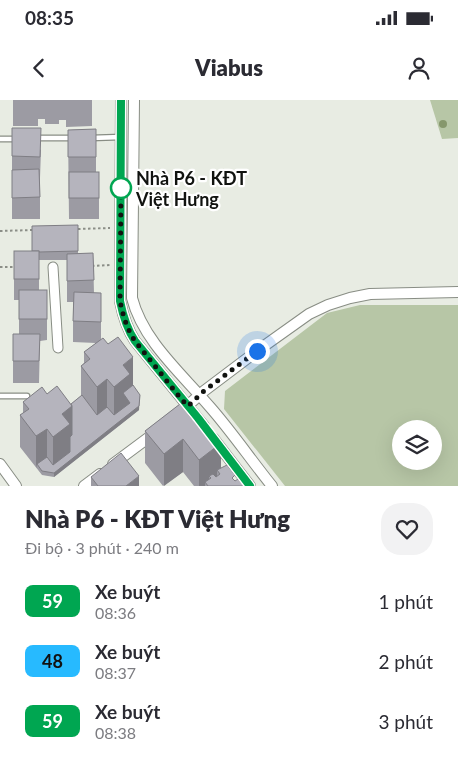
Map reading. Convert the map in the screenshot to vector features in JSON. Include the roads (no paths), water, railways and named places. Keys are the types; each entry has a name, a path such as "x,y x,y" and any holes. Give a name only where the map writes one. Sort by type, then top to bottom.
{"street":[{"path":"121,100 120,301 125,321 135,341 250,486"},
{"path":"134,100 132,298 138,317 147,334 200,396 272,486"},
{"path":"53,267 58,348"},
{"path":"84,486 120,464 200,396 257,351 309,314 328,305 370,294 458,292"},
{"path":"0,464 16,486"}],"lane":[{"path":"28,138 121,137"},
{"path":"0,139 19,139"},
{"path":"0,396 28,396"}],"place":[{"name":"Nhà P6 - KĐT Việt Hưng","path":"121,188"}]}
